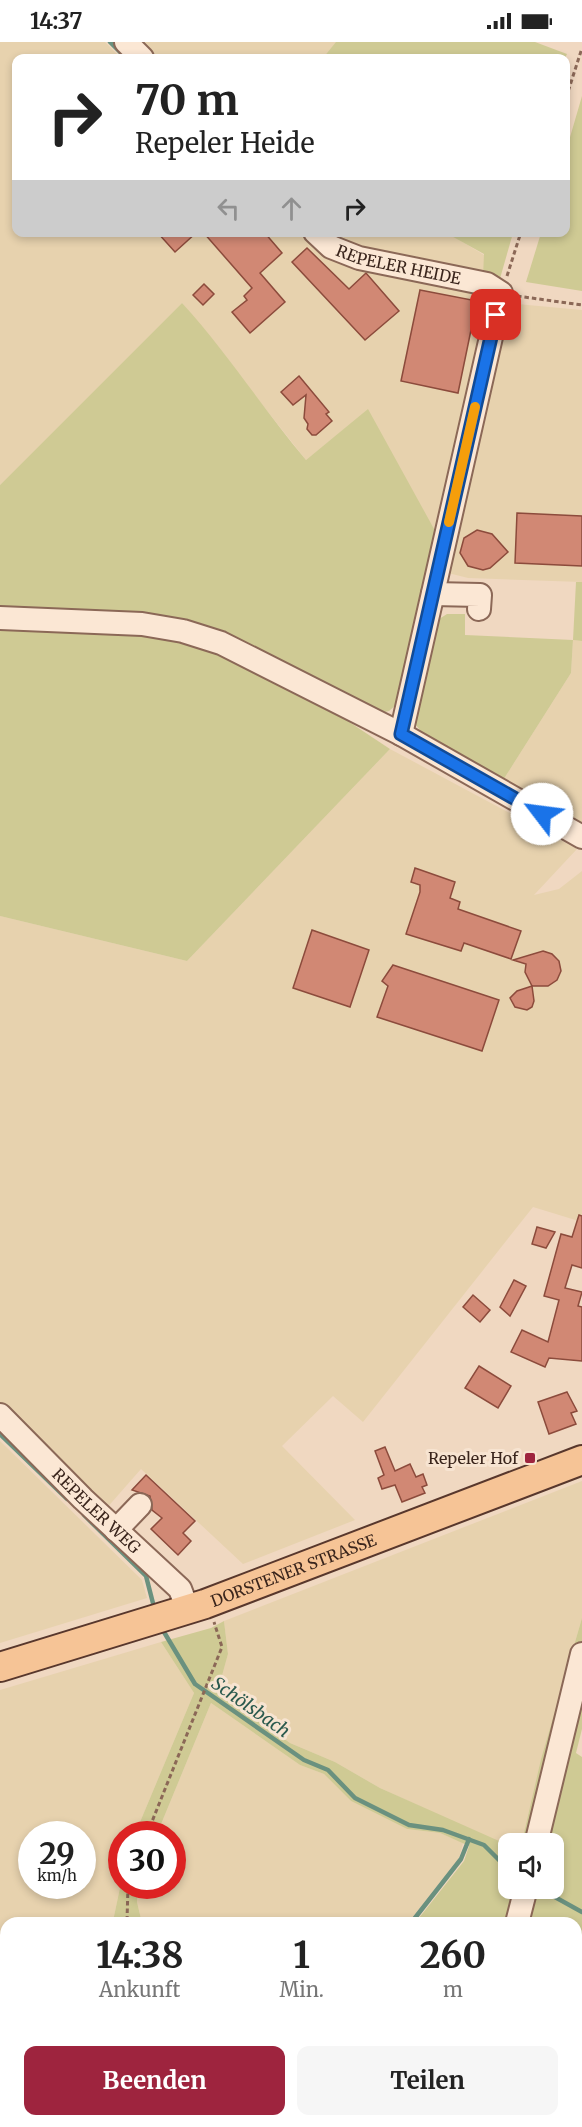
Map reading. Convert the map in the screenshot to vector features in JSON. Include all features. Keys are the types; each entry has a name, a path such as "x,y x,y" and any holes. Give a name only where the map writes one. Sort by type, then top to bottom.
{"main road":[{"name":"DORSTENER STRASSE","path":"0,1667 178,1613 582,1460"}],"street":[{"path":"126,42 138,54"},
{"name":"REPELER HEIDE","path":"320,237 331,247 358,258 487,284 501,293"},
{"path":"401,734 501,293"},
{"path":"433,594 480,595 479,609"},
{"path":"0,618 142,624 183,631 230,647 401,734 582,837"},
{"name":"REPELER WEG","path":"0,1415 116,1530 180,1589 178,1613"},
{"path":"116,1530 140,1505"},
{"path":"539,1833 582,1654"},
{"path":"519,1917 523,1899"}],"path":[{"path":"570,86 582,48"},
{"path":"519,237 501,293 582,305"},
{"path":"152,1821 222,1647 178,1613"},
{"path":"127,1917 128,1899"}],"shaded area":[{"path":"0,42 105,42 117,54 12,54 12,237 454,237 484,255 509,309 517,304 582,310 582,582 468,578 444,572 368,410 306,460 182,303 0,485"},
{"path":"134,42 337,42 327,54 146,54"},
{"path":"336,42 535,42 567,54 326,54"},
{"path":"582,96 582,291 526,282 540,237 570,237 570,137"},
{"path":"453,237 512,237 499,282 483,277 484,254"},
{"path":"182,303 306,460 368,409 439,538 397,704 389,711 381,713 241,643 0,615 0,485"},
{"path":"576,582 582,582 582,641 573,640"},
{"path":"447,614 465,614 465,635 573,640 571,673 500,785 433,746 415,724 418,685 436,621"},
{"path":"0,627 141,631 201,643 307,694 390,749 187,961 0,916"},
{"path":"573,640 582,641 582,828 500,785 571,673"},
{"path":"390,749 577,849 534,895 559,889 582,871 582,1222 533,1207 363,1422 333,1396 282,1446 355,1520 243,1564 141,1469 105,1510 0,1403 0,916 187,961"},
{"path":"0,1441 142,1580 147,1598 0,1643"},
{"path":"582,1481 582,1618 541,1759 524,1833 498,1833 498,1842 493,1840 380,1788 335,1762 290,1743 218,1689 228,1654 224,1621"},
{"path":"582,1618 582,1729 576,1753 582,1757 582,1917 420,1917 464,1861 469,1846 440,1833 407,1829 351,1801 324,1774 300,1765 211,1703 162,1821 140,1821 194,1693 161,1642 211,1628 224,1621 228,1654 218,1690 290,1743 335,1762 380,1788 498,1841 498,1899 564,1899 564,1833 524,1833 541,1759"},
{"path":"161,1642 194,1693 140,1821 108,1821 108,1899 118,1899 114,1917 0,1917 0,1690"},
{"path":"211,1703 300,1765 324,1774 351,1801 407,1829 440,1833 463,1843 459,1858 413,1917 141,1917 137,1899 186,1899 186,1821 162,1821"},
{"path":"118,1899 137,1899 141,1917 114,1917"}],"building":[{"path":"162,237 192,237 175,252"},
{"path":"207,237 268,237 282,253 260,273 285,302 250,333 232,312 247,300 244,296 252,288"},
{"path":"307,248 349,289 366,273 399,311 365,340 292,262"},
{"path":"204,284 214,294 203,305 193,295"},
{"path":"420,290 477,301 458,393 401,381"},
{"path":"299,376 329,412 326,414 332,421 316,435 312,435 307,429 308,424 304,418 306,395 293,405 281,392"},
{"path":"517,513 582,516 582,566 515,563"},
{"path":"477,530 492,534 508,552 490,568 483,570 468,566 460,553 464,538"},
{"path":"415,868 455,882 450,898 460,902 458,909 521,931 511,959 464,943 461,951 406,934 420,892 420,885 411,882"},
{"path":"312,930 369,950 350,1007 293,988"},
{"path":"543,951 552,954 559,961 561,971 557,980 548,986 532,986 525,972 526,964 513,960"},
{"path":"393,965 499,1000 482,1051 377,1017 388,986 382,981"},
{"path":"532,986 534,1001 532,1007 527,1010 515,1007 510,998 517,991"},
{"path":"579,1215 582,1216 582,1268 572,1265 565,1288 582,1292 578,1306 582,1307 582,1361 549,1358 545,1367 511,1352 522,1330 548,1342 559,1300 544,1296 561,1234 572,1237"},
{"path":"537,1227 555,1232 546,1248 532,1244"},
{"path":"514,1280 526,1286 510,1316 500,1307"},
{"path":"473,1295 490,1310 480,1322 463,1307"},
{"path":"479,1366 511,1386 498,1408 465,1388"},
{"path":"567,1392 577,1411 571,1413 576,1424 549,1434 538,1402"},
{"path":"385,1447 395,1471 410,1464 416,1477 423,1474 427,1485 422,1487 425,1493 402,1502 395,1485 382,1489 378,1478 384,1475 375,1451"},
{"path":"146,1475 195,1521 183,1533 191,1541 178,1555 151,1529 162,1518 152,1510 150,1496 132,1490"}],"waterway":[{"path":"110,42 122,54"},
{"name":"Schölsbach","path":"0,1434 67,1499"},
{"name":"Schölsbach","path":"84,1515 146,1576 155,1611"},
{"name":"Schölsbach","path":"161,1627 195,1684 304,1760 328,1770 355,1798 409,1825 443,1830 484,1845 498,1859"},
{"path":"416,1917 461,1859 469,1839"},
{"name":"Schölsbach","path":"558,1899 582,1912"}],"slow traffic":[{"path":"449,522 475,407"}],"place":[{"name":"Repeler Hof","path":"530,1458"}],"route":[{"path":"496,315 401,734 542,814"}]}
